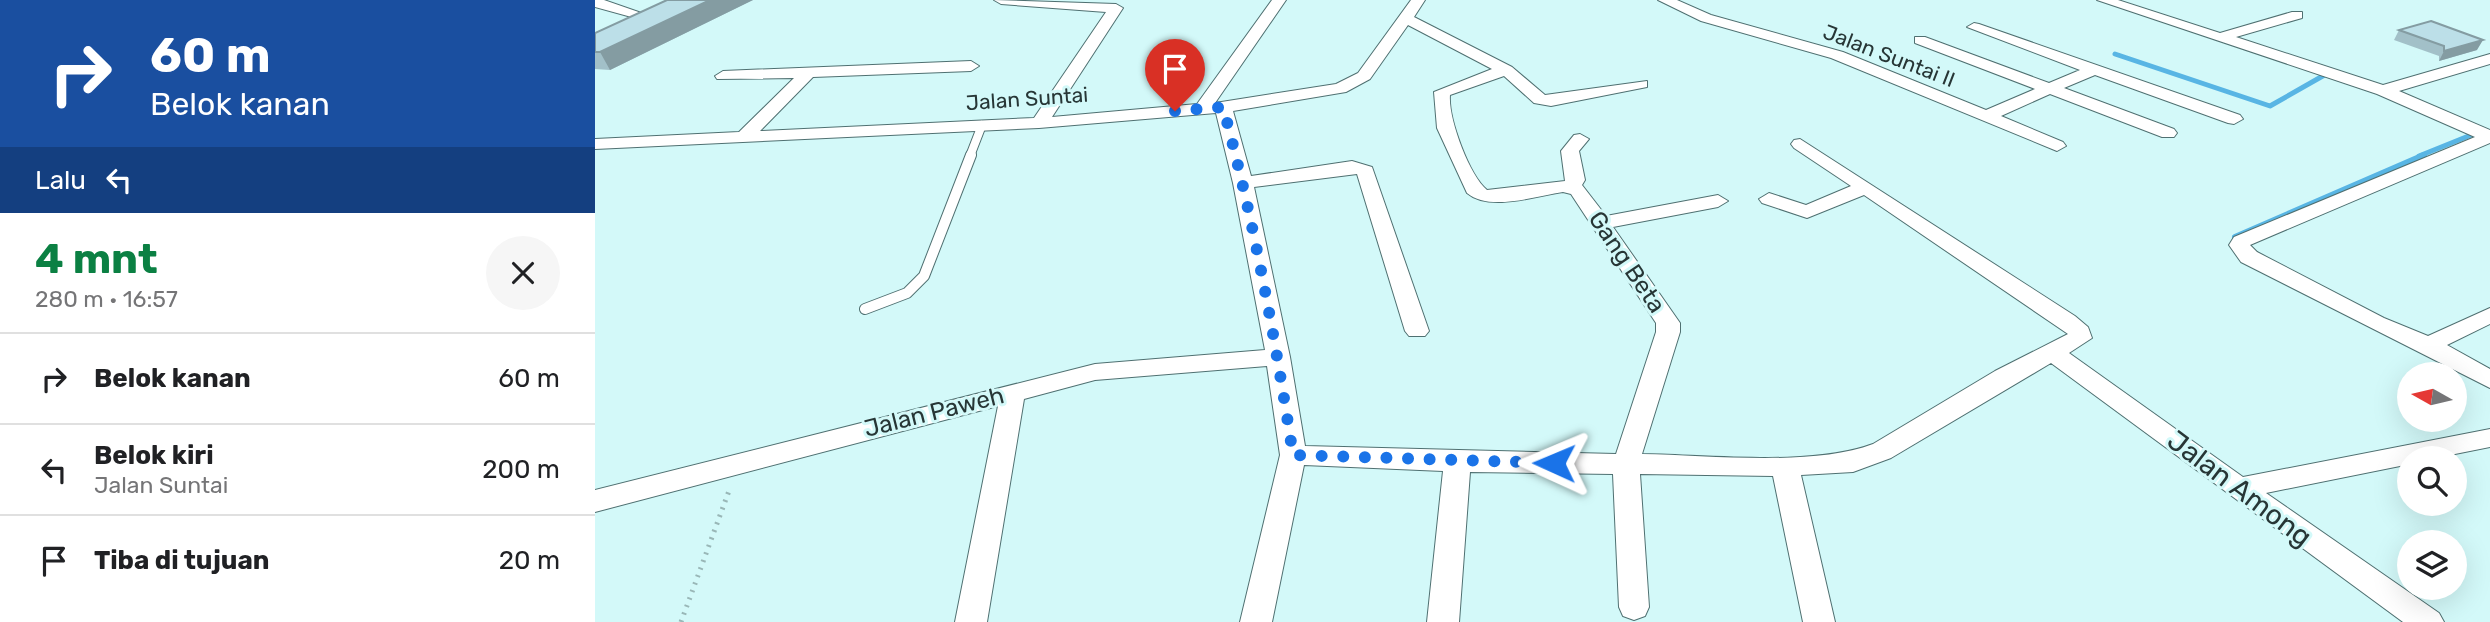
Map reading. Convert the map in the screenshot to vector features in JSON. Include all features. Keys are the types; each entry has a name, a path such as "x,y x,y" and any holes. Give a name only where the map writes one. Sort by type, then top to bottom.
{"street":[{"path":"1001,0 1120,4"},
{"path":"1256,622 1293,455 1278,357 1244,183 1213,108 1279,0"},
{"name":"Jalan Suntai","path":"595,144 1039,123 1213,108 1352,84 1364,76 1418,0"},
{"name":"Jalan Suntai II","path":"1665,0 1706,18 1837,55 2057,146"},
{"path":"2104,0 2383,90 2490,137"},
{"path":"595,2 653,14"},
{"path":"1039,123 1120,4"},
{"path":"623,27 653,14"},
{"path":"2221,37 2297,15"},
{"path":"1407,19 1506,70 1512,78 1545,100 1641,84"},
{"path":"1974,27 2234,119"},
{"path":"1920,40 2168,133"},
{"path":"2383,90 2490,59"},
{"path":"723,76 971,66"},
{"path":"1986,116 2095,69"},
{"path":"1506,70 1442,92 1440,100 1448,130 1474,189 1481,195 1490,196 1563,186 1571,188 1575,180 1570,151 1580,139"},
{"path":"744,137 810,72"},
{"path":"2490,137 2239,244 2239,248 2249,257 2376,323 2429,345 2490,380"},
{"path":"1293,455 1785,467 1853,462 1882,452 2004,377 2080,338 2080,332 1800,144"},
{"path":"1244,183 1352,167 1365,171 1417,331"},
{"path":"1769,199 1807,212 1866,187"},
{"name":"Gang Beta","path":"1571,188 1578,190 1668,323 1668,332 1626,464"},
{"path":"1601,223 1718,201"},
{"path":"2429,345 2490,315"},
{"name":"Jalan Among","path":"2053,353 2355,573 2428,622"},
{"name":"Jalan Paweh","path":"595,501 1095,372 1278,357"},
{"path":"971,622 1013,392"},
{"path":"2241,488 2490,438"},
{"path":"1443,622 1457,461"},
{"path":"1626,464 1634,607"},
{"path":"1785,467 1819,622"}],"lane":[{"path":"865,309 907,293 924,276 982,125"}],"path":[{"path":"681,622 739,463"}],"building":[{"path":"667,0 710,0 595,52 595,33"},
{"path":"2431,21 2483,40 2444,51 2444,46 2399,30"}],"waterway":[{"path":"2115,54 2270,106 2328,73"},
{"path":"2419,156 2476,133"},
{"path":"2235,237 2424,155"}],"route":[{"path":"1175,111 1223,107 1244,183 1278,357 1293,455 1554,463"}]}
